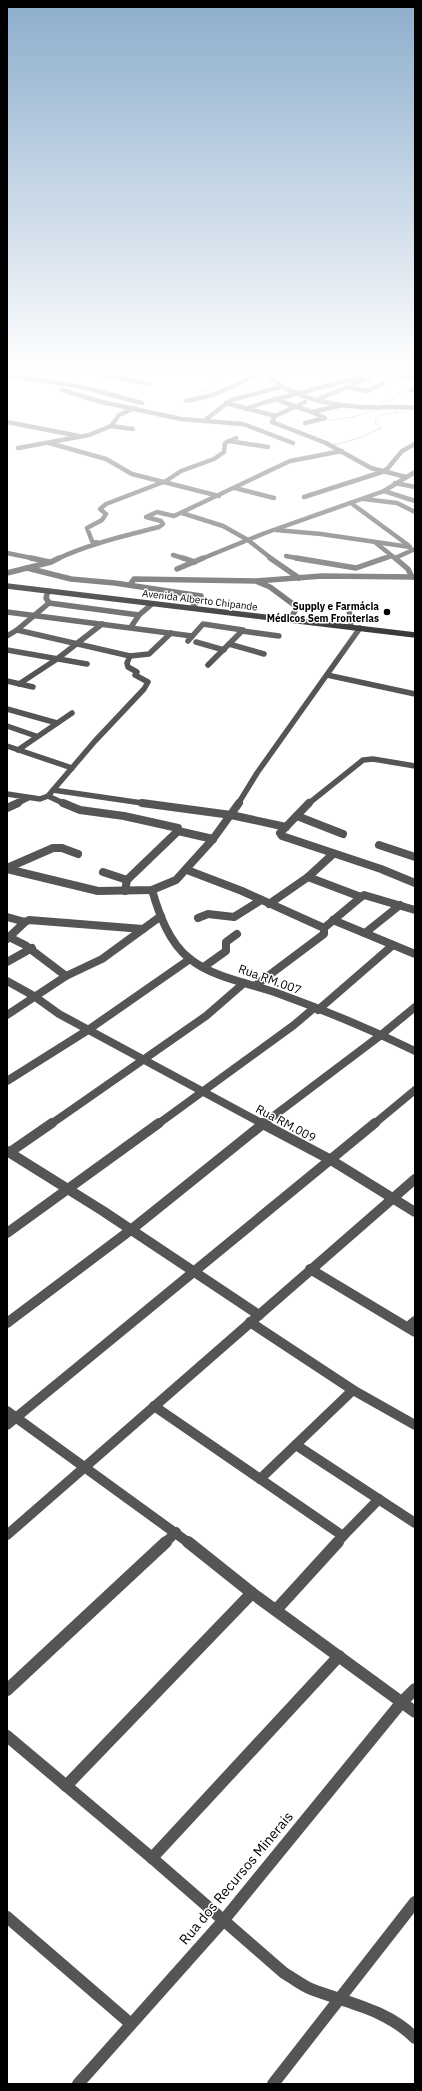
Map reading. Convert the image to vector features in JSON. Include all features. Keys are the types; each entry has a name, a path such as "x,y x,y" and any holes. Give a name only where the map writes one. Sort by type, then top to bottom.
{"main road":[{"name":"Avenida Alberto Chipande","path":"7,586 415,635"}],"street":[{"path":"124,470 132,474 219,496"},
{"path":"99,543 92,540 87,528 102,520 106,514 100,509 103,506 115,499 166,482 183,470"},
{"path":"7,573 51,562 74,551 159,527 163,524 161,521 146,517 157,512 174,516 274,470"},
{"path":"375,470 406,477"},
{"path":"304,497 386,470"},
{"path":"177,569 273,530 384,490 415,472"},
{"path":"395,483 415,487"},
{"path":"236,488 274,498"},
{"path":"384,490 415,501"},
{"path":"361,498 397,503 415,512"},
{"path":"351,503 412,548"},
{"path":"182,513 214,522 248,540 261,552 300,578"},
{"path":"273,530 372,540 412,548"},
{"path":"372,540 408,569 413,577"},
{"path":"286,556 323,564 356,568 394,557 412,548"},
{"path":"7,554 51,562"},
{"path":"173,555 195,562"},
{"path":"26,568 71,579 130,585 201,596 192,608"},
{"path":"130,585 134,579 256,581 322,576 413,577"},
{"path":"256,581 270,587 297,607 290,620"},
{"path":"48,591 46,598 48,602"},
{"path":"48,602 139,616"},
{"path":"7,636 35,616 48,602"},
{"path":"131,627 139,616 152,604"},
{"path":"349,609 351,627"},
{"path":"7,612 192,636"},
{"path":"19,684 57,660 102,624"},
{"path":"188,641 204,624 243,630 242,632 279,636"},
{"path":"7,869 98,891 152,890 170,883 187,870 231,815 257,773 360,628"},
{"path":"17,630 130,656 142,657 152,654 171,633"},
{"path":"208,665 242,632"},
{"path":"196,642 224,650"},
{"path":"229,644 264,654"},
{"path":"7,650 57,660 87,664"},
{"path":"7,794 28,798 40,798 48,796 54,790 148,682 135,675 137,672 128,667 127,663 130,656"},
{"path":"326,675 415,694"},
{"path":"7,681 34,687"},
{"path":"7,709 57,723"},
{"path":"18,750 36,736 72,713"},
{"path":"7,726 36,736"},
{"path":"7,746 72,768"},
{"path":"415,766 373,759 363,760 308,802 297,816 280,833 282,836 415,883"},
{"path":"54,790 231,815 286,827"},
{"path":"48,796 80,810 178,828 178,831 213,839"},
{"path":"7,808 28,798"},
{"path":"297,816 343,834"},
{"path":"125,891 127,880 178,831"},
{"path":"379,845 415,857"},
{"path":"7,869 53,848 58,847 78,854"},
{"path":"269,904 308,877 334,854"},
{"path":"187,870 242,891 324,928"},
{"path":"103,872 127,880"},
{"path":"308,877 361,898"},
{"name":"Rua RM.007","path":"152,890 160,916 170,934 190,959 244,983 256,985 381,1035 415,1051"},
{"path":"324,928 364,895 415,910"},
{"path":"198,918 208,914 234,916 261,900"},
{"path":"365,933 400,905"},
{"path":"7,1015 66,976 102,959 160,916"},
{"path":"7,917 25,922"},
{"path":"8,938 29,920 143,929"},
{"path":"334,920 415,954"},
{"path":"256,985 324,934 324,928"},
{"path":"205,966 226,951 226,942 237,934"},
{"path":"8,938 20,941 32,948 52,968 66,976"},
{"path":"7,1233 288,1030 316,1009 393,945"},
{"path":"7,962 32,948"},
{"path":"7,1081 88,1030 190,959"},
{"name":"Rua RM.009","path":"7,981 34,996 59,1014 262,1125 331,1160 415,1212"},
{"path":"244,983 206,1016 8,1152 132,1229 193,1273 259,1315"},
{"path":"7,1323 132,1229 262,1125 381,1035 415,1006"},
{"path":"415,1090 193,1273 10,1418 86,1468 176,1532 252,1593 415,1712"},
{"path":"7,1534 86,1468 154,1406 391,1198 415,1179"},
{"path":"310,1270 413,1327"},
{"path":"250,1322 353,1390 415,1425"},
{"path":"260,1479 353,1390"},
{"path":"154,1406 344,1536"},
{"path":"296,1444 415,1523"},
{"path":"276,1610 379,1500"},
{"path":"7,1690 176,1532"},
{"path":"66,1786 252,1593"},
{"path":"152,1858 339,1656"},
{"name":"Rua dos Recursos Minerais","path":"78,2084 223,1921 401,1703 415,1689"},
{"path":"7,1736 152,1858 284,1973 309,1988 387,2016 406,2029 415,2038"},
{"path":"273,2084 415,1902"},
{"path":"7,1917 131,2024"}],"place":[{"name":"Supply e Farmácia Médicos Sem Fronterias","path":"387,612"}]}
